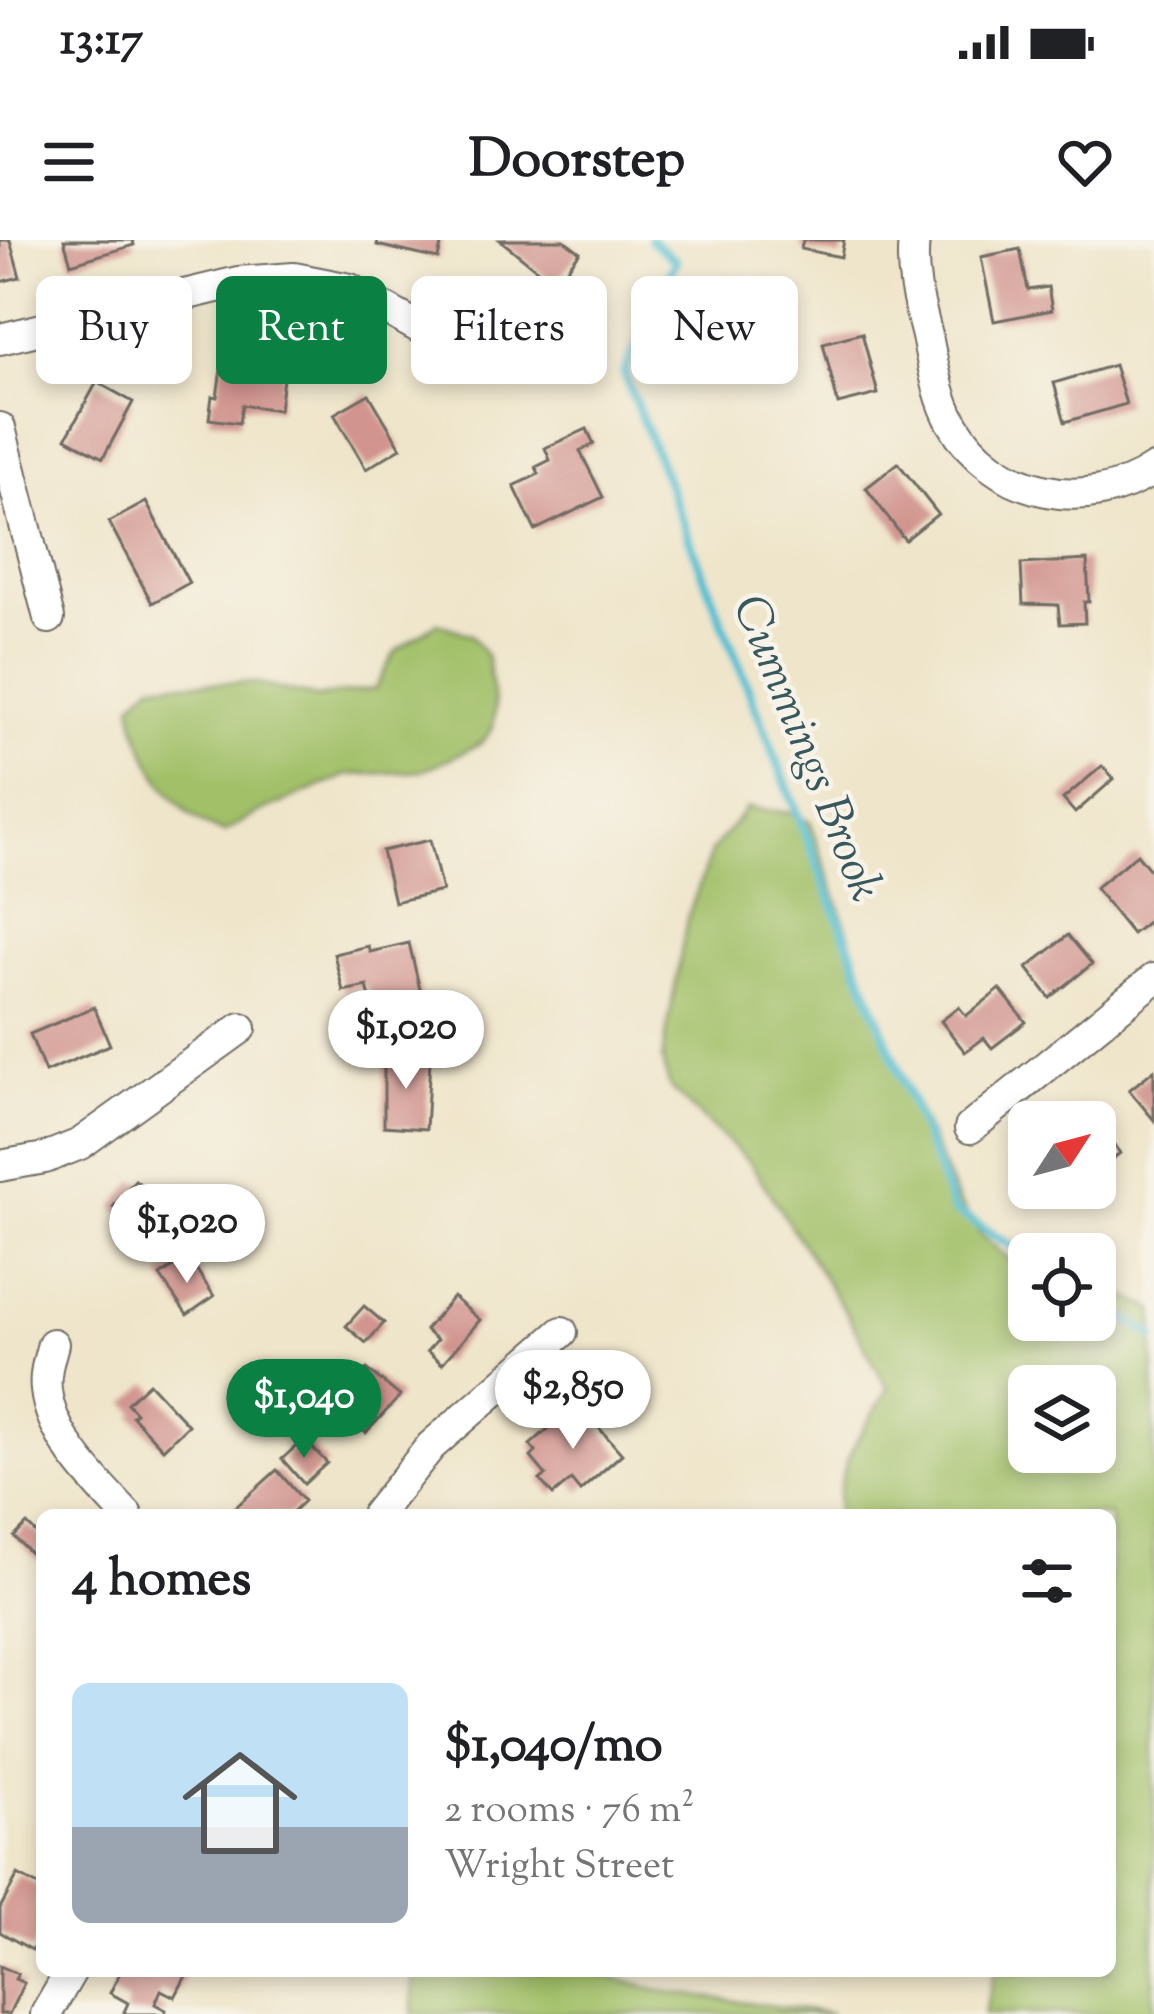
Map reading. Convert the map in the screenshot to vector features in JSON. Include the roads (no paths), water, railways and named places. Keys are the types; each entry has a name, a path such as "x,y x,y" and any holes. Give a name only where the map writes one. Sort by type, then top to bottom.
{"street":[{"path":"914,240 915,286 944,406 974,452 1011,479 1056,494 1103,492 1154,469"},
{"path":"0,339 238,282 294,278 350,289 411,323"},
{"path":"0,428 49,618"},
{"path":"970,1128 1154,979"},
{"path":"0,1166 44,1158 80,1144 241,1028"},
{"path":"381,1509 431,1446 562,1332"},
{"path":"53,1344 46,1390 56,1423 122,1509"},
{"path":"46,2014 67,1977"}],"waterway":[{"name":"Cummings Brook","path":"651,240 676,261 624,373 954,1210 1008,1244"},
{"name":"Cummings Brook","path":"1116,1312 1154,1336"}]}
